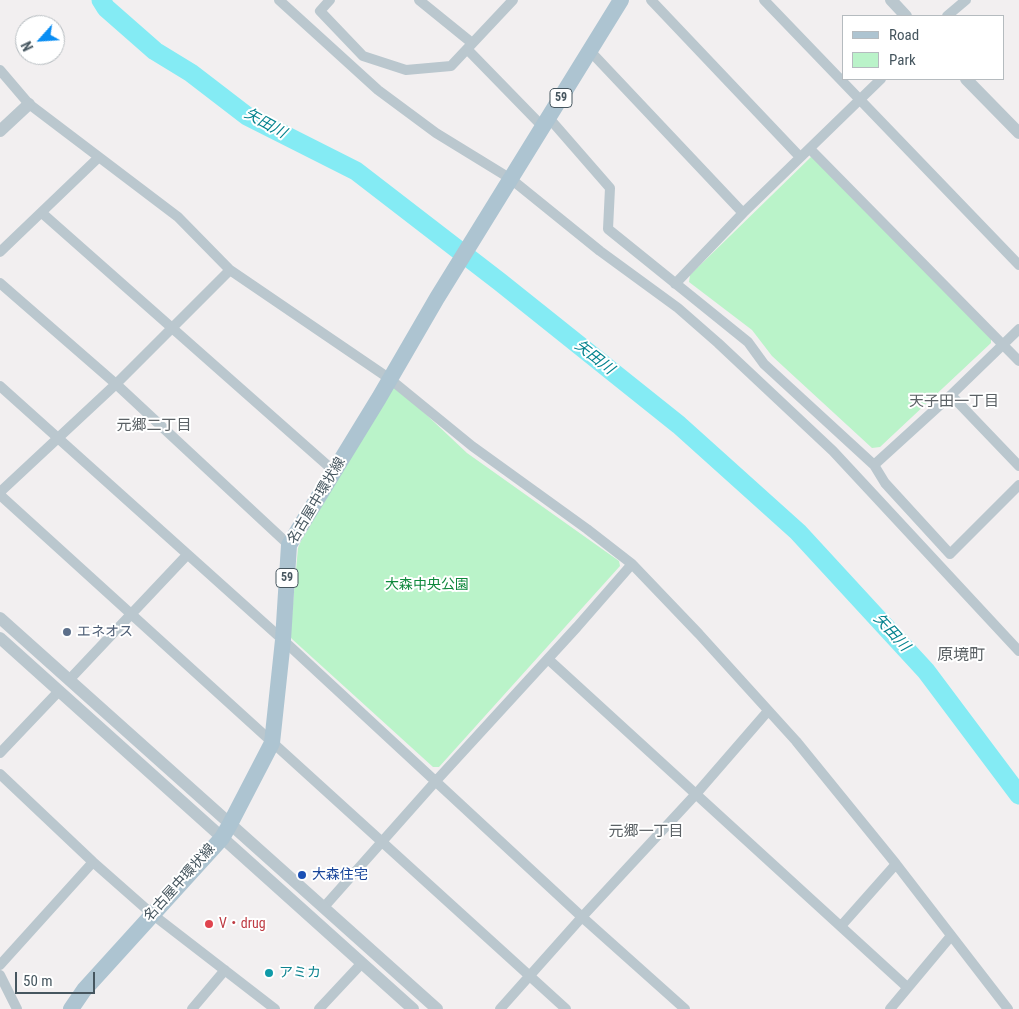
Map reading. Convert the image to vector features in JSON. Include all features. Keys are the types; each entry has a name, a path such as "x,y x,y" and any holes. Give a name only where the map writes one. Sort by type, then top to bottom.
{"main road":[{"name":"名古屋中環状線","path":"72,1009 84,990 226,831 272,743 283,640 289,545 621,0"}],"street":[{"path":"279,0 378,90 436,133 511,179 600,251 678,308 833,451 1019,651"},
{"path":"330,0 320,11 363,56 406,70 451,66 513,0"},
{"path":"419,0 469,46 610,188 608,229 748,342 764,364 874,465 885,483 950,554 1019,484"},
{"path":"650,0 800,157"},
{"path":"764,0 1019,264"},
{"path":"891,0 905,15"},
{"path":"948,15 966,0"},
{"path":"590,51 742,213"},
{"path":"0,70 29,104 178,217 230,270 390,379 472,446 587,528 632,564 699,634 796,741 896,864 1008,1009"},
{"path":"675,284 742,213 880,80"},
{"path":"967,80 1019,133"},
{"path":"0,131 29,104"},
{"path":"810,149 1019,361"},
{"path":"0,252 98,158"},
{"path":"42,213 335,472"},
{"path":"230,270 116,384 0,494 566,1009"},
{"path":"0,283 116,384 289,545"},
{"path":"874,465 951,395 1019,328"},
{"path":"0,386 283,640 582,917 686,1009"},
{"path":"951,395 1019,466"},
{"path":"69,680 132,616 187,555"},
{"path":"324,907 632,564"},
{"path":"0,618 69,680 362,963 413,1009"},
{"path":"0,638 59,691 226,831 324,907 437,1009"},
{"path":"548,659 907,987"},
{"path":"0,753 59,691"},
{"path":"500,1009 696,794 768,711"},
{"path":"0,774 93,862 152,914 275,1009"},
{"path":"0,965 93,862"},
{"path":"841,926 896,864"},
{"path":"890,1009 951,936"},
{"path":"319,1009 362,963"},
{"path":"192,1009 225,970"},
{"path":"0,975 17,1009"},
{"path":"0,1001 10,995"}],"green space":[{"path":"812,156 991,335 991,343 880,447 872,448 772,356 752,330 689,282 690,275"},
{"name":"大森中央公園","path":"392,388 398,388 467,453 619,561 620,566 439,767 433,767 290,636 298,548"}],"waterway":[{"name":"矢田川","path":"101,0 106,8 155,51 191,73 247,116 356,171 500,282 679,425 798,532 926,671 1019,795"}],"place":[{"name":"エネオス","path":"67,632"},
{"name":"大森住宅","path":"302,875"},
{"name":"V・drug","path":"209,924"},
{"name":"アミカ","path":"269,973"}],"district":[{"name":"天子田一丁目","path":"954,402"},
{"name":"元郷二丁目","path":"154,426"},
{"name":"原境町","path":"961,656"},
{"name":"元郷一丁目","path":"646,832"}]}
